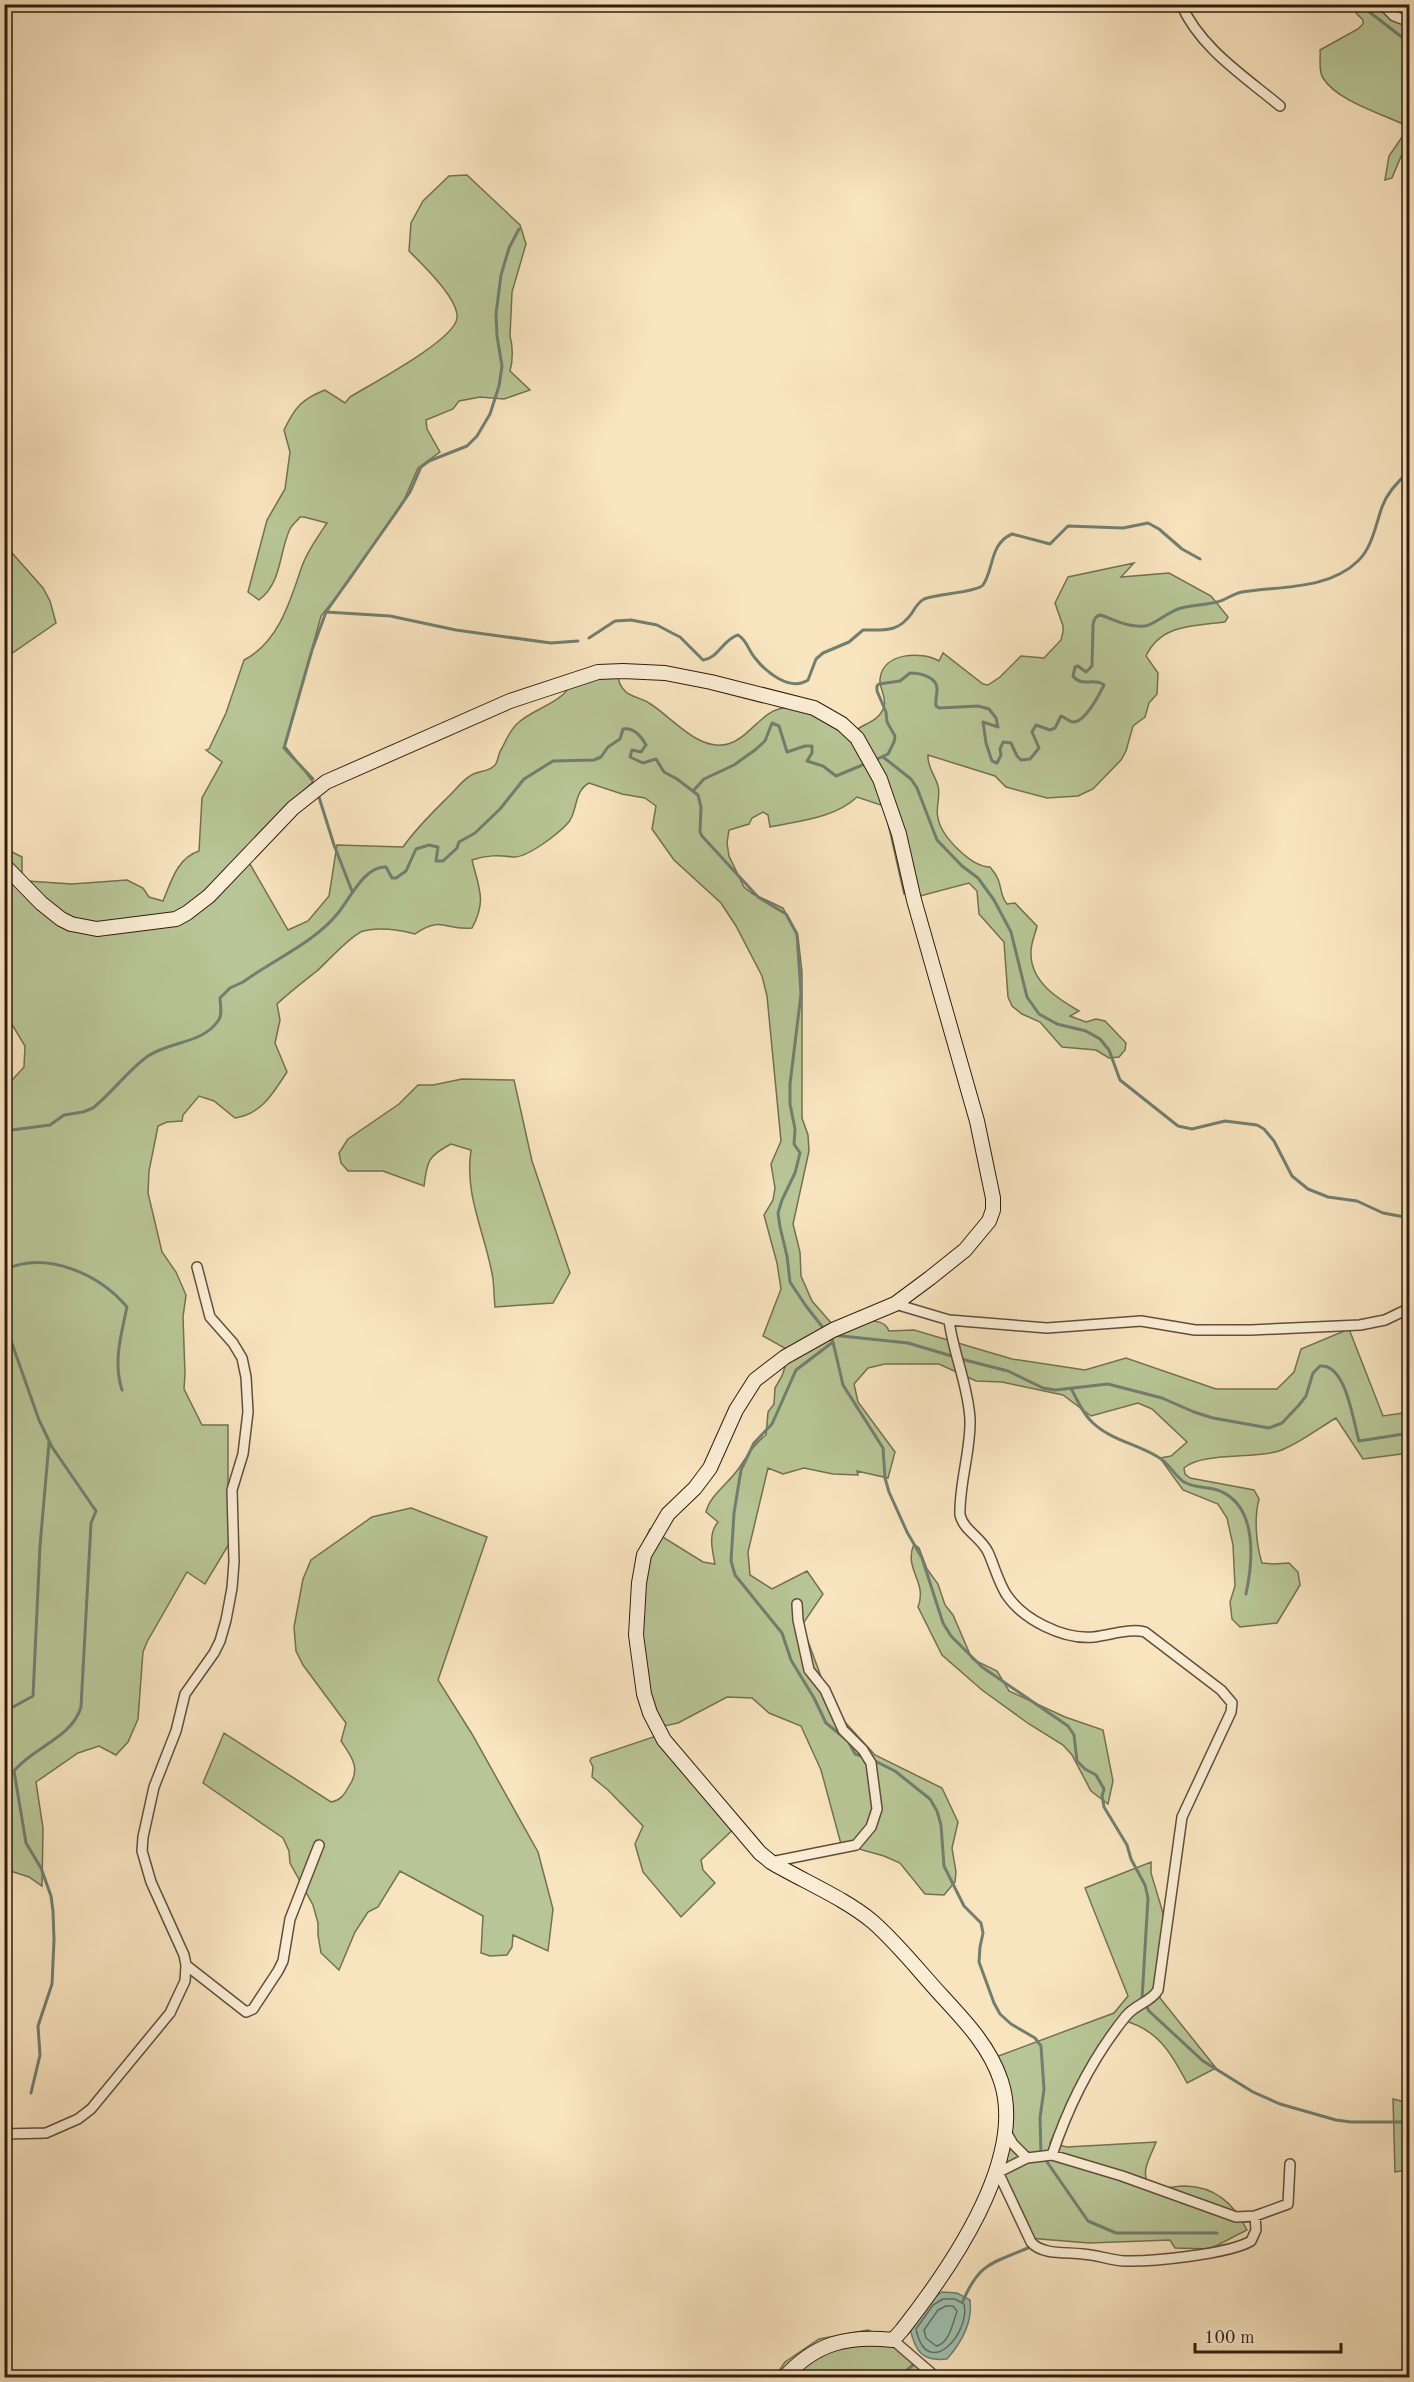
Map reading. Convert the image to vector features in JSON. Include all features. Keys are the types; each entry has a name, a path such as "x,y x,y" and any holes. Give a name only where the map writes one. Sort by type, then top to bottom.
{"street":[{"path":"1181,4 1189,21 1206,42 1280,106"},
{"path":"1382,4 1394,16 1410,22"},
{"path":"4,865 45,907 71,924 97,929 176,919 188,913 209,896 293,808 326,782 510,700 598,672 623,670 665,673 731,686 814,708 842,724 857,738 871,761 880,779 899,834 914,900 977,1121 993,1198 993,1210 989,1221 965,1250 895,1304 827,1333 779,1361 755,1380 736,1410 710,1468 695,1488 668,1514 650,1543 642,1563 638,1590 637,1649 644,1694 655,1724 664,1740 733,1823 771,1862 872,1921 963,2018 982,2043 999,2075 1006,2103 1005,2129 996,2173 966,2239 917,2312 893,2340"},
{"path":"4,2134 46,2133 78,2119 91,2109 170,2013 182,1989 186,1965 173,1928 150,1882 142,1851 143,1837 154,1788 176,1731 184,1694 214,1653 226,1620 234,1562 232,1491 243,1454 248,1412 242,1358 210,1317 197,1267"},
{"path":"895,1304 949,1320 1047,1328 1141,1321 1195,1330 1360,1325 1385,1320 1410,1308"},
{"path":"949,1320 952,1346 960,1364 970,1419 960,1515 964,1524 986,1548 1008,1597 1046,1628 1063,1634 1090,1637 1135,1630 1145,1632 1221,1690 1232,1703 1231,1712 1182,1818 1158,1990 1152,1998 1131,2010 1101,2048 1069,2109 1052,2155"},
{"path":"771,1862 855,1845 871,1827 877,1809 871,1763 863,1750 843,1730 825,1690 809,1670 797,1605"},
{"path":"186,1965 246,2012 253,2009 283,1961 290,1919 319,1845"},
{"path":"1005,2129 1013,2145 1027,2158"},
{"path":"996,2173 1027,2158 1052,2155 1122,2176 1236,2217 1255,2216 1288,2204 1290,2164"},
{"path":"996,2173 1031,2242 1035,2247 1044,2250 1122,2261 1165,2259 1204,2253 1249,2243 1256,2235 1255,2216"},
{"path":"784,2378 806,2357 831,2343 856,2340 893,2340 937,2378"}],"green space":[{"path":"1359,5 1409,5 1409,127 1350,101 1330,86 1321,75 1320,50 1363,24 1363,20 1356,13"},
{"path":"1409,127 1409,151 1402,154 1392,178 1385,180 1389,156"},
{"path":"467,175 520,225 526,244 512,292 510,371 530,390 504,399 480,397 459,401 453,409 426,420 427,429 440,452 418,468 404,500 348,582 321,616 285,746 313,782 279,813 243,852 288,930 308,921 329,896 337,845 403,847 425,820 464,780 495,765 516,725 525,717 555,701 567,691 571,684 618,674 619,681 627,693 649,703 686,732 706,743 728,744 743,736 770,713 786,708 813,712 856,730 876,719 882,712 885,703 880,679 883,670 888,663 904,656 923,656 939,661 943,653 983,684 988,685 1000,677 1021,656 1044,658 1061,640 1063,626 1055,603 1068,577 1134,563 1121,577 1169,573 1211,596 1228,617 1225,622 1190,626 1169,632 1152,646 1146,656 1158,673 1157,694 1149,703 1145,717 1133,726 1121,760 1093,789 1078,796 1047,798 1006,787 995,776 928,755 939,790 938,818 945,833 966,856 982,866 990,867 998,878 1007,904 1015,903 1037,926 1031,951 1032,964 1041,981 1055,995 1079,1011 1070,1016 1086,1022 1096,1019 1105,1021 1126,1043 1125,1050 1119,1057 1109,1058 1096,1050 1062,1047 1040,1022 1022,1014 1012,1006 1008,997 1004,942 979,914 977,891 969,883 920,896 904,894 884,806 857,797 838,810 816,818 770,827 768,815 763,812 752,818 749,824 729,830 727,843 729,856 744,887 753,894 783,908 798,937 802,972 802,1118 808,1135 809,1151 793,1224 800,1252 801,1276 812,1301 833,1325 865,1321 880,1322 889,1331 914,1330 1012,1359 1085,1370 1126,1358 1216,1389 1277,1389 1294,1372 1301,1349 1349,1329 1383,1416 1409,1412 1409,1453 1363,1459 1336,1418 1300,1441 1279,1451 1203,1460 1184,1468 1185,1474 1190,1478 1254,1490 1259,1499 1256,1531 1262,1563 1289,1563 1298,1572 1300,1585 1277,1623 1240,1627 1232,1619 1230,1602 1235,1586 1233,1545 1227,1518 1218,1504 1183,1490 1160,1458 1171,1456 1187,1442 1152,1409 1138,1403 1091,1416 1063,1395 1002,1382 976,1381 939,1364 885,1364 868,1368 854,1384 858,1402 895,1452 888,1478 857,1471 858,1475 833,1474 804,1468 783,1474 768,1468 748,1552 750,1575 772,1589 807,1571 823,1594 802,1625 833,1709 875,1755 942,1788 958,1822 952,1848 956,1872 955,1882 944,1895 925,1894 900,1863 841,1844 821,1770 801,1726 769,1713 752,1698 727,1697 678,1723 664,1726 657,1719 645,1691 636,1570 645,1540 650,1529 703,1562 715,1564 712,1537 718,1522 706,1512 708,1506 735,1474 754,1446 766,1435 768,1412 774,1404 775,1388 782,1376 790,1351 763,1336 781,1289 777,1263 764,1215 773,1200 775,1188 771,1164 781,1141 767,996 762,976 736,926 721,903 674,860 652,829 656,806 645,798 622,794 589,783 580,792 568,823 542,844 519,856 492,856 472,860 479,887 480,902 477,918 472,928 432,925 415,934 376,929 363,931 346,943 277,1004 280,1020 275,1043 287,1072 272,1095 260,1107 235,1118 214,1101 199,1096 183,1115 182,1121 167,1122 158,1126 149,1171 148,1193 162,1252 176,1272 186,1295 183,1317 184,1389 202,1425 228,1425 228,1485 235,1534 205,1584 187,1572 147,1642 143,1652 138,1719 128,1742 116,1755 99,1746 78,1753 36,1782 43,1828 42,1886 29,1877 4,1869 4,1089 24,1067 25,1046 5,1013 4,848 22,857 22,874 27,881 72,884 127,880 143,888 149,897 163,901 180,865 191,854 199,851 202,798 222,762 206,750 209,749 226,713 244,660 265,644 280,622 305,559 327,523 300,517 286,538 272,585 259,600 248,592 267,520 285,489 290,452 284,430 292,415 310,397 325,390 345,403 350,397 428,349 453,327 457,318 452,301 439,282 409,251 411,223 423,201 449,176"},
{"path":"5,545 43,588 50,601 56,623 5,658"},
{"path":"462,1079 514,1080 532,1161 570,1273 553,1303 495,1307 490,1262 470,1184 471,1150 451,1144 438,1152 430,1160 424,1186 383,1171 348,1171 341,1163 339,1153 348,1139 399,1104 418,1085 433,1085"},
{"path":"411,1508 487,1537 438,1680 472,1734 538,1852 553,1909 548,1951 513,1935 512,1947 507,1955 490,1956 481,1953 483,1916 400,1871 378,1907 368,1912 355,1932 339,1970 321,1953 318,1923 313,1905 290,1863 289,1851 283,1838 203,1783 224,1733 331,1802 344,1794 353,1780 355,1769 352,1758 341,1741 346,1723 303,1665 296,1651 294,1627 303,1579 311,1560 372,1517"},
{"path":"914,1544 919,1548 927,1569 938,1584 945,1605 953,1615 972,1659 997,1671 1009,1691 1065,1717 1103,1730 1113,1781 1108,1804 1091,1791 1072,1755 1063,1745 982,1690 942,1655 918,1607 920,1590 911,1561"},
{"path":"659,1735 740,1823 701,1860 703,1870 715,1883 681,1917 643,1872 635,1844 643,1826 592,1777 593,1767 590,1761 591,1758"},
{"path":"1151,1862 1151,1873 1163,1913 1160,1998 1216,2068 1187,2083 1161,2042 1143,2028 1120,2020 1076,2086 1050,2143 1067,2147 1156,2142 1145,2176 1149,2188 1186,2186 1206,2190 1230,2205 1247,2230 1210,2249 1175,2248 1170,2240 1089,2243 1028,2238 992,2162 1004,2133 993,2058 1114,2013 1128,1996 1085,1888"},
{"path":"1393,2099 1410,2103 1409,2170 1395,2172"},
{"path":"868,2330 903,2347 940,2378 774,2378 785,2362 819,2339"}],"water":[{"path":"942,2292 957,2293 970,2300 970,2316 965,2332 947,2359 931,2359 917,2349 910,2328 930,2300"}],"waterway":[{"path":"1359,4 1403,38"},
{"path":"1404,4 1407,17"},
{"path":"1405,23 1403,38 1410,56"},
{"path":"313,779 284,748 312,650 326,612 410,492 421,467 429,461 467,446 477,436 490,414 499,386 502,366 496,314 501,275 509,248 519,229"},
{"path":"873,761 888,754 895,736 887,722 877,686 900,681 910,673 923,675 935,682 937,686 936,706 939,708 978,706 989,709 996,718 998,727 983,722 992,761 997,763 1003,742 1011,743 1021,760 1030,759 1039,748 1032,732 1036,725 1050,730 1055,728 1061,716 1072,722 1079,721 1092,707 1104,685 1080,681 1073,676 1075,667 1078,666 1086,672 1092,666 1093,625 1096,617 1101,615 1128,625 1145,626 1176,610 1217,602 1238,593 1303,585 1333,577 1363,556 1387,497 1410,471"},
{"path":"589,638 615,621 631,620 657,625 680,637 703,660 713,656 728,641 738,635 753,655 772,674 794,684 808,680 816,659 823,653 849,642 863,630 884,630 896,627 907,619 918,603 924,599 983,585 999,544 1012,534 1050,544 1068,526 1123,528 1148,523 1159,529 1182,549 1200,559"},
{"path":"326,612 390,616 456,630 551,643 578,641"},
{"path":"693,791 704,779 734,765 755,750 765,741 772,723 779,726 787,752 812,746 812,753 807,761 823,766 836,776 867,763"},
{"path":"4,1131 50,1125 64,1115 93,1108 148,1056 166,1047 195,1038 211,1028 220,1016 220,998 230,988 293,950 328,924 358,884 371,872 386,867 392,878 396,878 406,871 416,849 429,845 438,847 436,861 443,861 457,848 459,842 475,833 500,809 524,779 553,761 594,760 601,757 608,747 620,739 623,729 631,729 646,745 641,752 632,750 630,757 643,763 656,759 664,772 698,795 701,807 700,832 702,836 758,897 786,914 797,934 801,994 790,1084 790,1104 795,1129 794,1144 800,1153 795,1173 778,1213 790,1282 824,1329"},
{"path":"883,757 911,779 917,788 937,840 962,866 978,878 994,900 1011,932 1027,997 1039,1014 1057,1024 1086,1031 1100,1039 1109,1050 1120,1080 1178,1126 1192,1129 1225,1121 1257,1125 1264,1129 1274,1141 1292,1176 1308,1189 1328,1197 1357,1201 1383,1213 1410,1218"},
{"path":"318,794 352,891"},
{"path":"4,1270 20,1264 37,1263 54,1264 71,1269 102,1284 127,1307 118,1359 122,1390"},
{"path":"4,1321 39,1420 52,1447 96,1511 91,1523 81,1707 76,1718 61,1735 31,1755 14,1771 26,1843 41,1868 51,1896 53,1911 52,1984 38,2026 40,2055 31,2093"},
{"path":"832,1335 908,1343 955,1357"},
{"path":"830,1336 843,1385 883,1448 885,1478 889,1492 922,1558 943,1623 951,1636 982,1667 1068,1726 1074,1735 1077,1761 1096,1775 1104,1789 1102,1796 1104,1807 1127,1845 1131,1859 1145,1885 1148,1898 1142,1999 1149,2011 1203,2061 1253,2092 1280,2104 1336,2120 1410,2122"},
{"path":"833,1342 796,1370 772,1424 754,1443 741,1470 734,1513 731,1561 735,1575 782,1633 791,1660 826,1723 848,1741 855,1754 864,1757"},
{"path":"961,1359 1008,1371 1043,1388 1055,1390 1108,1384 1162,1398 1213,1418 1269,1428 1282,1423 1299,1405 1306,1396 1313,1373 1320,1366 1329,1368 1342,1383 1359,1441 1410,1433"},
{"path":"1071,1388 1080,1407 1100,1429 1158,1457 1184,1482 1220,1491 1241,1509 1247,1522 1251,1551 1246,1594"},
{"path":"4,1712 33,1696 40,1546 49,1443"},
{"path":"873,1760 895,1771 930,1799 941,1825 944,1866 964,1906 981,1923 983,1933 979,1962 994,2003 1000,2014 1011,2024 1035,2038 1041,2046 1044,2089 1040,2118 1041,2153"},
{"path":"1045,2159 1088,2221 1116,2233 1217,2233"},
{"path":"963,2301 981,2271 996,2261 1028,2248"},
{"path":"898,2378 913,2365"}]}
